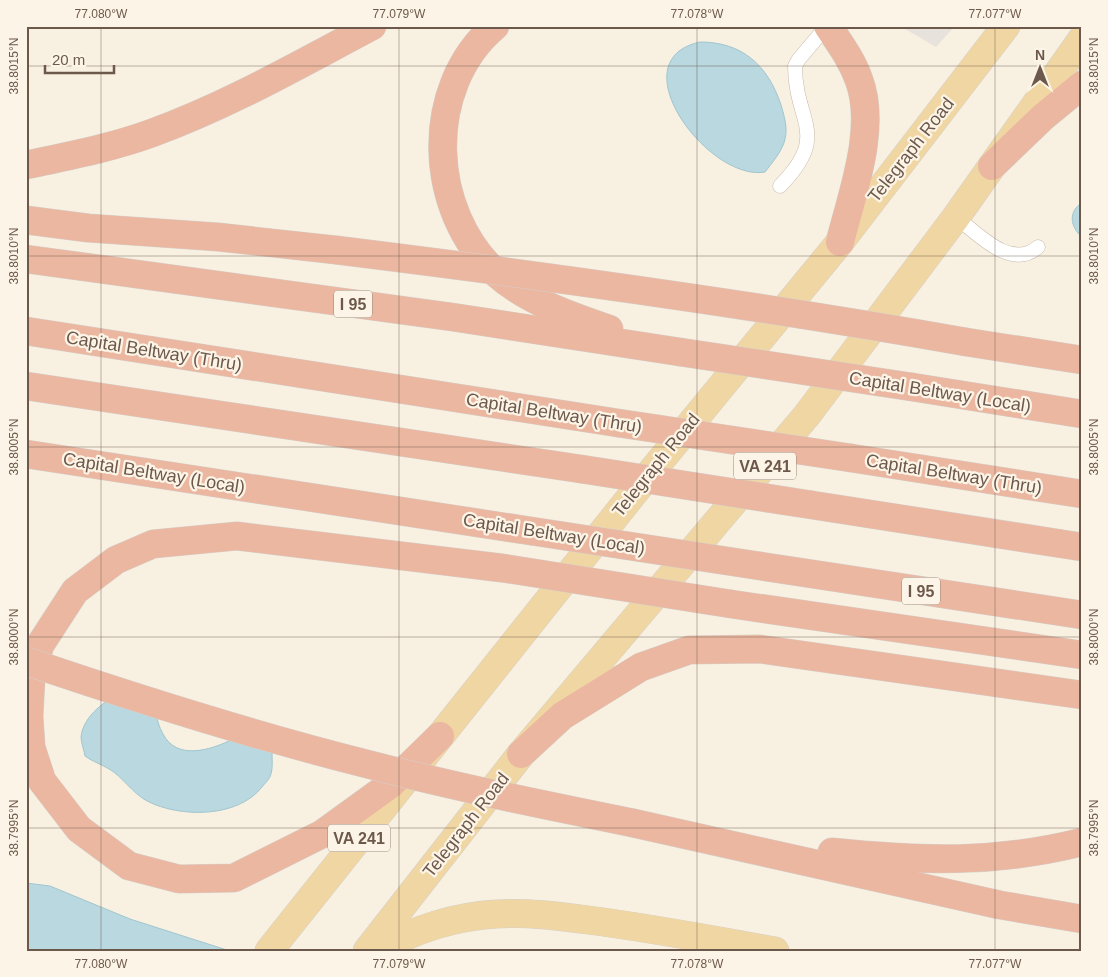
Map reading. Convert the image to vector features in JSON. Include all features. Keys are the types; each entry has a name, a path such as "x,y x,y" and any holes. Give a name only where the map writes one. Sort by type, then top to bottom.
{"highway":[{"path":"26,165 82,153 151,133 233,99 372,26"},
{"path":"495,26 473,51 462,69 447,108 444,129 443,161 447,192 466,237 496,274 523,292 585,321 680,352"},
{"path":"828,26 850,59 860,81 865,105 862,152 840,242"},
{"path":"992,166 1043,117 1082,85"},
{"path":"26,220 88,228 218,237 611,284 1082,360"},
{"name":"Capital Beltway (Local)","path":"26,259 452,317 1082,414"},
{"name":"Capital Beltway (Thru)","path":"26,331 1082,494"},
{"path":"26,386 581,469 1082,547"},
{"name":"Capital Beltway (Local)","path":"26,454 1082,616"},
{"path":"440,736 391,784 322,834 234,878 180,879 129,866 79,829 42,781 31,748 28,716 31,678 40,645 75,591 116,560 153,544 237,536 502,568 731,604 1082,655"},
{"path":"521,754 562,716 641,667 689,650 760,649 1082,695"},
{"path":"26,661 97,685 366,764 460,787 633,822 1000,905 1082,919"},
{"path":"633,822 832,852 912,859 990,858 1019,855 1082,842"}],"main road":[{"name":"Telegraph Road","path":"273,945 632,494 840,242 1006,26"},
{"name":"Telegraph Road","path":"366,951 521,754 807,416 956,217 1082,39"},
{"path":"379,951 426,929 453,920 497,914 540,914 619,924 775,951"}],"lane":[{"path":"780,186 800,165 807,144 808,132 795,66 828,26"},
{"path":"956,217 1001,251 1022,254 1029,253 1038,247"}],"shaded area":[{"path":"900,26 955,26 936,47"}],"water":[{"path":"700,42 729,46 741,51 761,67 776,91 784,117 786,135 780,152 765,172 743,170 720,158 698,140 680,118 669,94 667,71 677,53"},
{"path":"1082,203 1082,237 1075,229 1072,219 1074,210"},
{"path":"117,696 155,711 163,734 177,748 195,751 215,747 233,739 272,751 270,778 252,797 239,805 224,810 192,812 160,807 147,801 114,772 85,756 81,737 85,723 105,702"},
{"path":"26,883 50,886 130,919 230,951 26,951"}]}
